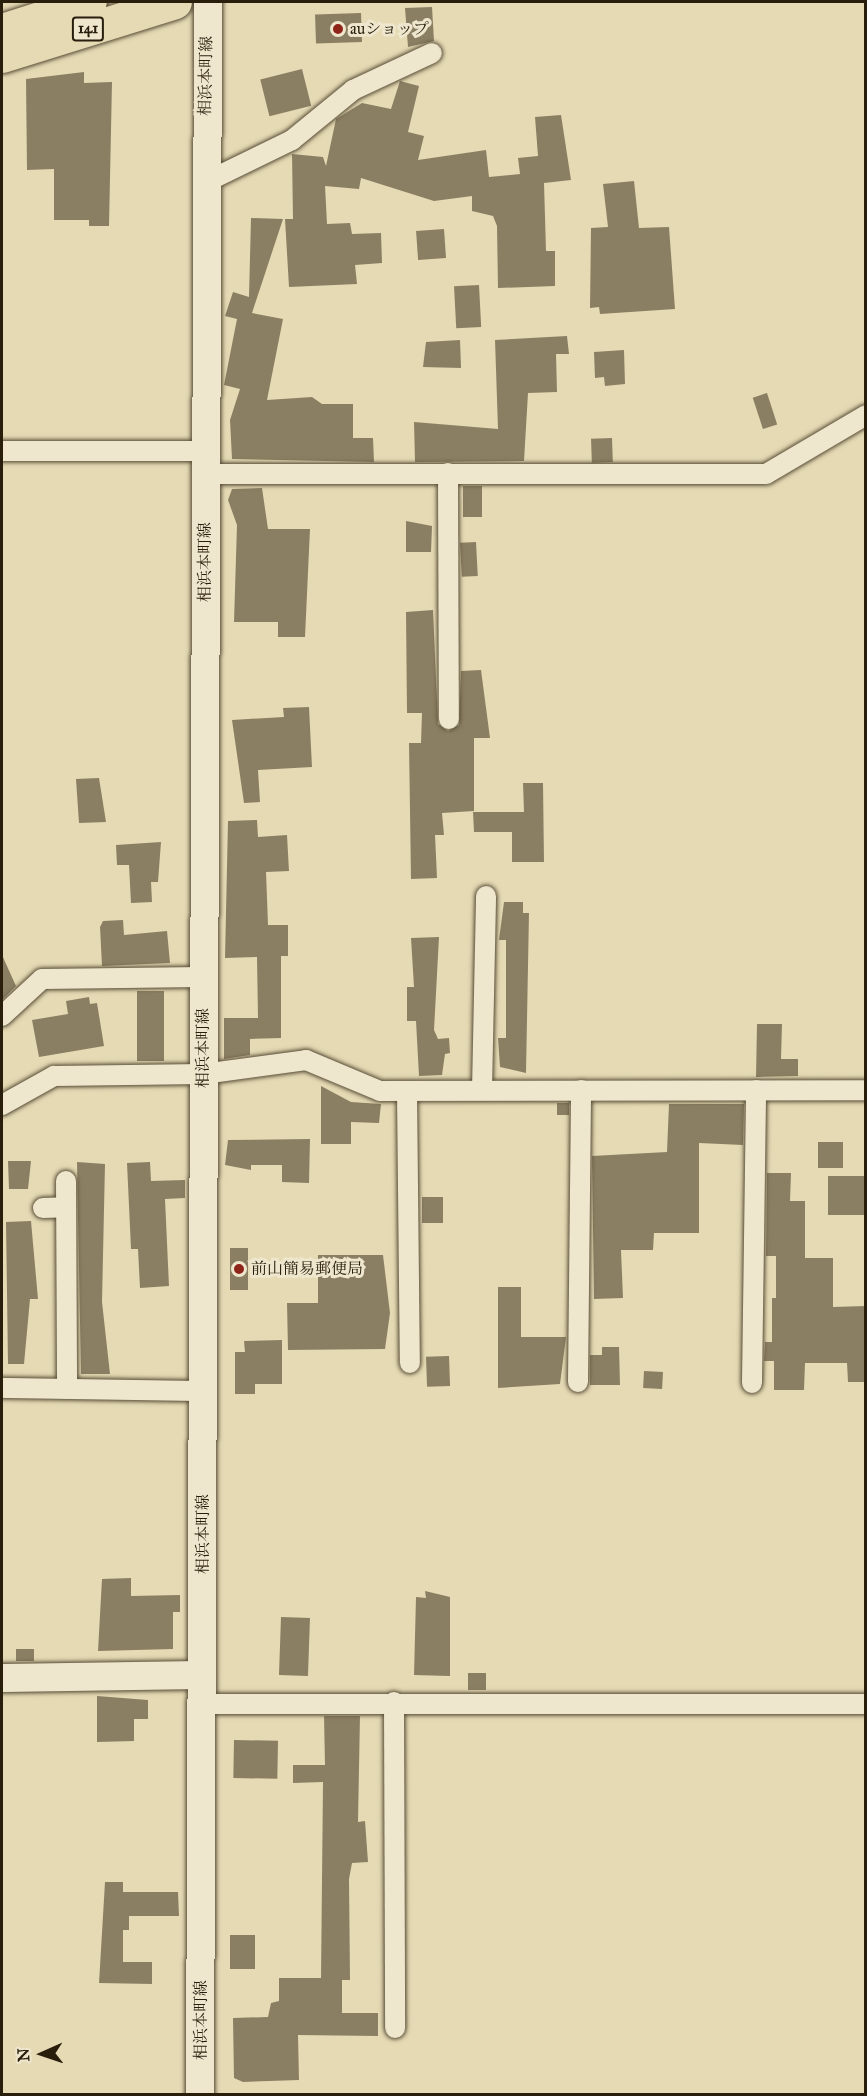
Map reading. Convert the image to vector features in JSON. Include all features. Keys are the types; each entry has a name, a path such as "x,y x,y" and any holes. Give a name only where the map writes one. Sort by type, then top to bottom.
{"highway":[{"name":"141","path":"2,30 90,2"},
{"name":"141","path":"2,56 175,2"}],"main road":[{"name":"相浜本町線","path":"200,2094 204,1390 204,183 208,2"},
{"path":"2,1678 202,1675"}],"street":[{"path":"204,183 292,140 353,90 432,53"},
{"path":"2,451 205,463 448,473 766,474 866,415"},
{"path":"448,473 449,718"},
{"path":"482,1090 486,896"},
{"path":"2,1016 42,979 204,977"},
{"path":"2,1105 54,1076 203,1074 306,1060 380,1091 866,1090"},
{"path":"578,1382 581,1090"},
{"path":"752,1383 756,1090"},
{"path":"407,1091 410,1363"},
{"path":"66,1181 67,1389"},
{"path":"43,1208 66,1207"},
{"path":"2,1389 204,1390"},
{"path":"394,1702 395,2028"},
{"path":"202,1704 394,1702 866,1704"}],"building":[{"path":"432,7 434,41 408,47 405,8"},
{"name":"auショップ","path":"361,13 362,42 316,44 315,15"},
{"path":"302,69 311,106 269,116 260,79"},
{"path":"84,72 84,83 112,82 109,226 89,226 89,220 54,220 54,169 27,170 26,79"},
{"path":"400,81 419,86 408,132 424,136 418,160 486,150 489,177 520,174 518,158 538,156 535,117 561,115 571,180 544,183 546,251 555,251 555,286 498,288 497,226 493,216 472,211 472,196 434,201 361,178 359,189 325,186 327,224 350,223 352,234 381,233 382,263 355,265 357,284 289,287 285,219 293,219 292,154 323,157 326,166 336,119 362,103 391,109"},
{"path":"634,181 639,228 669,227 675,309 600,314 599,307 590,308 591,228 608,227 603,184"},
{"path":"251,218 283,219 252,313 283,319 267,400 312,397 322,404 353,404 353,438 373,438 374,462 232,459 230,420 240,389 224,385 237,319 225,316 233,292 249,297"},
{"path":"444,229 446,258 418,260 416,231"},
{"path":"479,285 481,327 456,328 454,286"},
{"path":"567,336 569,354 556,354 557,392 528,393 524,461 415,462 414,422 498,429 495,340"},
{"path":"460,340 461,368 423,367 426,342"},
{"path":"624,350 625,384 605,386 604,377 595,378 594,352"},
{"path":"767,393 777,424 763,429 753,398"},
{"path":"612,438 613,462 592,463 591,439"},
{"path":"463,486 482,486 482,517 463,517"},
{"path":"262,488 268,529 310,529 305,637 278,637 278,622 234,622 237,525 228,500 232,489"},
{"path":"406,521 432,526 431,552 406,552"},
{"path":"476,542 478,576 462,577 460,543"},
{"path":"433,610 438,724 448,731 459,725 461,671 481,670 490,738 474,738 474,811 442,813 444,835 435,835 437,878 411,879 409,743 421,743 422,713 407,713 406,612"},
{"path":"309,707 312,767 258,770 260,802 244,803 232,720 284,717 283,708"},
{"path":"99,778 106,822 79,823 76,779"},
{"path":"523,783 543,783 544,862 512,862 512,832 474,832 473,812 524,812"},
{"path":"257,820 258,837 287,835 289,871 266,872 268,925 288,925 288,956 281,956 281,1038 250,1039 250,1055 224,1059 224,1018 258,1018 257,957 225,958 228,821"},
{"path":"161,842 158,882 151,882 152,902 131,903 129,865 117,865 116,845"},
{"path":"504,902 523,902 523,913 529,913 526,1073 500,1067 498,1038 506,1038 506,940 499,940"},
{"path":"123,920 124,935 167,931 170,963 102,966 100,927 103,921"},
{"path":"439,937 434,1030 438,1039 449,1038 450,1053 445,1054 442,1075 419,1076 416,1021 407,1021 407,987 414,987 411,938"},
{"path":"2,955 16,986 2,1000"},
{"path":"137,991 164,991 164,1061 137,1061"},
{"path":"89,997 90,1004 97,1003 104,1046 39,1057 32,1020 68,1014 66,1001"},
{"path":"757,1024 782,1024 781,1059 798,1059 798,1076 756,1077"},
{"path":"321,1086 351,1102 381,1104 379,1123 351,1122 351,1144 321,1144"},
{"path":"557,1103 569,1103 569,1115 557,1115"},
{"path":"669,1104 744,1104 743,1145 699,1143 699,1233 654,1233 653,1250 621,1250 623,1298 594,1299 592,1156 667,1152"},
{"path":"310,1139 309,1183 282,1182 282,1165 251,1165 251,1170 225,1165 228,1140"},
{"path":"818,1142 843,1142 843,1168 818,1168"},
{"path":"8,1161 31,1161 28,1189 9,1189"},
{"path":"77,1162 105,1164 102,1302 110,1374 81,1374"},
{"path":"150,1162 151,1181 185,1180 185,1198 165,1199 169,1286 140,1288 138,1249 131,1249 127,1163"},
{"path":"767,1173 791,1173 790,1201 805,1201 805,1258 833,1258 833,1307 866,1306 866,1382 848,1382 847,1363 805,1363 804,1390 774,1390 774,1361 764,1361 765,1342 772,1342 772,1298 776,1298 776,1256 766,1256"},
{"path":"828,1176 866,1176 866,1215 828,1215"},
{"path":"422,1197 443,1197 443,1223 422,1223"},
{"path":"31,1221 38,1299 30,1299 24,1364 8,1364 6,1222"},
{"name":"前山簡易郵便局","path":"230,1248 248,1248 248,1290 230,1290"},
{"path":"318,1255 383,1255 390,1313 385,1349 288,1350 287,1303 318,1303"},
{"path":"498,1287 521,1287 521,1337 566,1337 560,1384 498,1388"},
{"path":"282,1340 282,1384 255,1384 255,1394 235,1394 235,1352 245,1352 244,1341"},
{"path":"602,1347 619,1347 620,1385 590,1385 590,1355 602,1355"},
{"path":"449,1356 450,1386 427,1387 426,1357"},
{"path":"644,1371 663,1372 662,1389 643,1388"},
{"path":"131,1578 131,1596 180,1595 180,1612 173,1612 173,1649 98,1651 102,1579"},
{"path":"425,1591 450,1597 450,1676 414,1675 416,1597 426,1598"},
{"path":"281,1617 310,1618 308,1676 279,1675"},
{"path":"16,1649 34,1649 34,1661 16,1661"},
{"path":"468,1673 486,1673 486,1690 468,1690"},
{"path":"97,1696 148,1700 148,1719 134,1719 134,1741 97,1742"},
{"path":"324,1716 360,1716 358,1822 365,1821 368,1862 352,1863 349,1879 350,1980 342,1980 342,2013 378,2013 378,2036 298,2035 299,2080 243,2082 234,2078 233,2018 268,2017 271,2003 279,2001 279,1978 321,1978 323,1782 293,1783 293,1765 325,1765"},
{"path":"234,1740 278,1741 277,1779 233,1778"},
{"path":"105,1882 123,1882 123,1892 178,1892 179,1916 129,1916 129,1930 123,1930 123,1962 152,1962 152,1984 99,1983"},
{"path":"230,1935 255,1935 255,1969 230,1969"}],"place":[{"name":"auショップ","path":"338,29"},
{"name":"前山簡易郵便局","path":"239,1269"}]}
